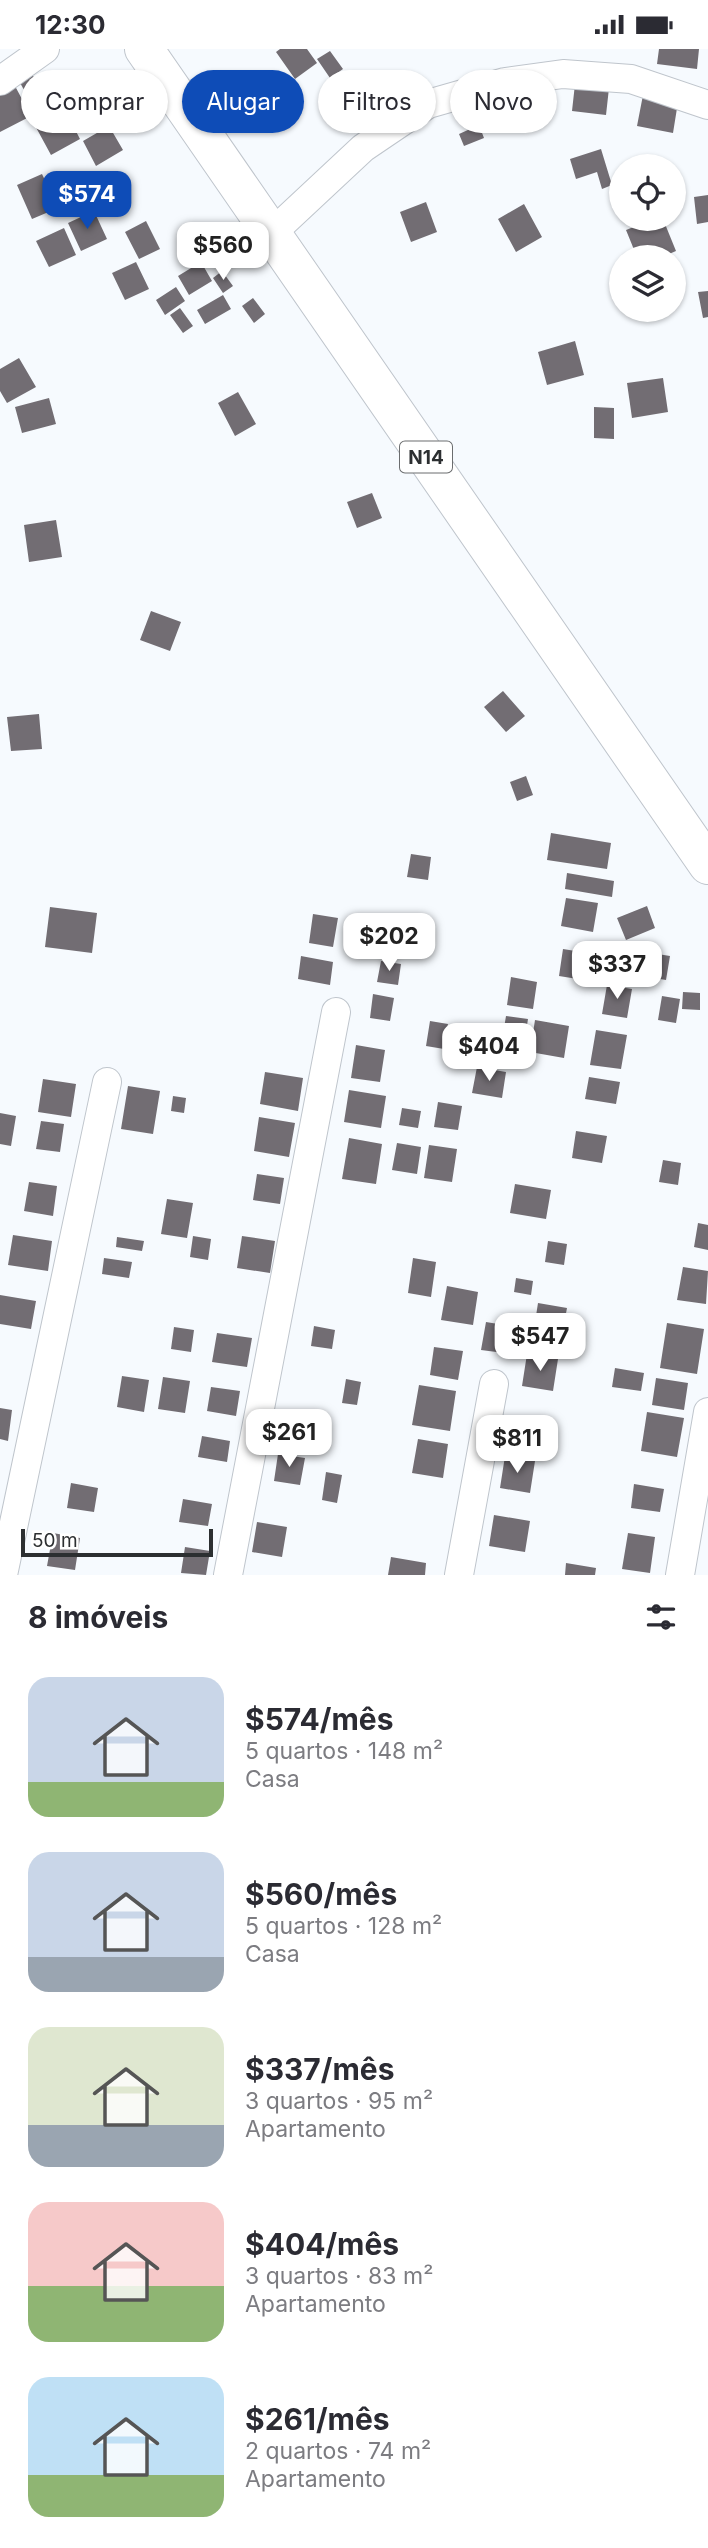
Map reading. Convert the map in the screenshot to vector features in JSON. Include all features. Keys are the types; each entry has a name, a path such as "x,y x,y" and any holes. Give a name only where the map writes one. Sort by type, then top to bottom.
{"main road":[{"name":"N14","path":"145,49 708,865"}],"street":[{"path":"0,81 45,49"},
{"path":"272,233 363,148 428,104 441,100 505,82 563,74 631,79 708,105"},
{"path":"228,1575 336,1012"},
{"path":"3,1575 107,1082"},
{"path":"460,1575 494,1384"},
{"path":"680,1575 708,1412"}],"building":[{"path":"280,49 307,49 317,63 304,72 304,70 289,70 276,52"},
{"path":"659,49 699,49 697,69 657,64"},
{"path":"330,51 343,69 325,70 317,59"},
{"path":"575,84 609,88 606,115 572,111"},
{"path":"15,86 21,97 21,121 0,132 0,94"},
{"path":"643,95 678,102 673,133 637,126"},
{"path":"39,133 77,133 80,139 51,155"},
{"path":"97,133 113,133 123,150 96,166 83,141"},
{"path":"482,133 484,138 464,146 459,134"},
{"path":"601,149 609,175 609,186 602,189 597,172 576,179 570,159"},
{"path":"42,174 58,208 32,219 17,185"},
{"path":"708,195 708,222 697,224 694,197"},
{"path":"426,202 437,232 411,242 400,212"},
{"path":"524,204 542,237 516,252 498,219"},
{"path":"94,211 107,239 81,251 68,223"},
{"path":"146,221 160,249 139,259 125,232"},
{"path":"64,228 76,255 49,267 36,241"},
{"path":"626,231 668,231 674,245 632,245"},
{"path":"136,262 149,289 125,300 112,273"},
{"path":"201,262 212,281 189,295 178,276"},
{"path":"222,271 233,286 223,293 213,278"},
{"path":"176,287 185,301 165,315 156,300"},
{"path":"708,291 708,317 703,318 698,292"},
{"path":"223,295 231,309 205,324 197,310"},
{"path":"253,298 265,314 254,323 242,306"},
{"path":"180,308 193,326 183,333 170,315"},
{"path":"575,341 584,375 547,385 538,352"},
{"path":"19,358 36,387 7,403 0,391 0,369"},
{"path":"663,378 668,412 632,418 627,383"},
{"path":"238,392 256,424 235,436 218,403"},
{"path":"49,398 56,424 22,433 15,407"},
{"path":"594,407 614,408 614,439 594,438"},
{"path":"372,493 382,518 357,528 347,502"},
{"path":"56,520 62,557 29,562 24,525"},
{"path":"151,611 181,622 170,651 140,640"},
{"path":"503,691 525,716 506,732 484,707"},
{"path":"39,714 42,749 11,751 7,717"},
{"path":"526,776 533,795 517,801 510,782"},
{"path":"551,833 611,843 607,869 547,860"},
{"path":"411,854 431,857 428,880 407,877"},
{"path":"567,873 614,881 612,897 565,889"},
{"path":"566,898 598,903 593,932 561,926"},
{"path":"647,906 655,928 626,940 617,918"},
{"path":"50,907 97,913 92,953 45,947"},
{"path":"313,914 338,918 333,947 309,943"},
{"path":"563,949 594,954 590,981 559,976"},
{"path":"639,951 670,956 666,980 636,975"},
{"path":"301,956 333,962 330,985 298,979"},
{"path":"381,961 401,964 398,985 377,982"},
{"path":"511,977 537,982 533,1009 507,1005"},
{"path":"607,985 632,989 627,1018 602,1014"},
{"path":"683,992 700,993 700,1010 682,1009"},
{"path":"373,994 394,998 390,1021 370,1018"},
{"path":"662,996 680,999 676,1023 658,1020"},
{"path":"506,1016 528,1019 524,1044 502,1040"},
{"path":"535,1020 569,1026 564,1058 530,1052"},
{"path":"430,1021 448,1024 444,1049 426,1046"},
{"path":"596,1030 627,1035 621,1069 590,1065"},
{"path":"356,1045 385,1050 380,1082 351,1078"},
{"path":"477,1067 506,1072 502,1098 472,1093"},
{"path":"265,1072 303,1078 298,1111 260,1104"},
{"path":"589,1077 620,1082 616,1104 585,1099"},
{"path":"43,1079 76,1084 71,1117 38,1112"},
{"path":"128,1086 160,1091 153,1134 121,1129"},
{"path":"349,1090 386,1096 381,1128 344,1122"},
{"path":"173,1096 186,1098 184,1113 171,1111"},
{"path":"438,1102 462,1106 458,1130 434,1127"},
{"path":"402,1108 421,1111 418,1128 399,1125"},
{"path":"0,1113 16,1116 11,1146 0,1144"},
{"path":"259,1117 295,1123 289,1157 254,1151"},
{"path":"41,1121 64,1124 60,1152 36,1149"},
{"path":"576,1131 607,1136 602,1163 572,1158"},
{"path":"349,1138 382,1144 376,1184 342,1179"},
{"path":"397,1143 421,1147 417,1174 392,1170"},
{"path":"429,1145 457,1149 452,1182 424,1178"},
{"path":"663,1160 681,1163 678,1185 659,1182"},
{"path":"257,1174 284,1178 280,1204 253,1200"},
{"path":"29,1182 57,1186 53,1216 24,1211"},
{"path":"515,1184 551,1190 546,1219 510,1213"},
{"path":"167,1199 193,1203 187,1238 161,1234"},
{"path":"698,1223 708,1225 708,1250 694,1247"},
{"path":"13,1235 52,1241 48,1271 8,1265"},
{"path":"193,1236 211,1239 208,1260 190,1257"},
{"path":"242,1236 275,1241 270,1273 237,1268"},
{"path":"117,1237 144,1241 142,1251 116,1247"},
{"path":"548,1241 567,1244 564,1265 545,1262"},
{"path":"104,1258 132,1262 129,1278 102,1274"},
{"path":"413,1258 436,1262 431,1297 408,1293"},
{"path":"683,1267 708,1271 706,1304 677,1300"},
{"path":"516,1278 533,1281 531,1295 514,1292"},
{"path":"447,1286 478,1292 473,1325 441,1320"},
{"path":"0,1295 36,1301 31,1329 0,1324"},
{"path":"538,1303 567,1308 561,1340 533,1335"},
{"path":"486,1322 516,1327 511,1354 481,1350"},
{"path":"667,1323 704,1329 697,1374 660,1368"},
{"path":"314,1326 335,1330 332,1349 311,1346"},
{"path":"174,1327 194,1330 191,1352 171,1349"},
{"path":"217,1333 252,1338 247,1367 212,1362"},
{"path":"434,1347 463,1351 458,1380 430,1375"},
{"path":"527,1354 558,1359 553,1391 522,1386"},
{"path":"615,1368 644,1373 641,1391 612,1387"},
{"path":"122,1376 149,1380 144,1412 117,1407"},
{"path":"163,1377 190,1381 185,1413 158,1409"},
{"path":"656,1378 688,1383 684,1410 652,1405"},
{"path":"346,1379 361,1382 357,1405 342,1403"},
{"path":"419,1385 456,1391 450,1431 412,1425"},
{"path":"211,1387 240,1391 236,1416 207,1411"},
{"path":"0,1408 12,1410 8,1441 0,1439"},
{"path":"299,1410 328,1415 323,1444 294,1439"},
{"path":"647,1412 684,1418 677,1457 641,1451"},
{"path":"202,1436 230,1441 227,1462 198,1457"},
{"path":"418,1439 448,1444 443,1478 412,1473"},
{"path":"278,1454 305,1458 300,1485 274,1481"},
{"path":"505,1456 535,1461 530,1493 500,1488"},
{"path":"326,1472 342,1475 337,1503 322,1500"},
{"path":"71,1483 98,1488 94,1512 67,1508"},
{"path":"634,1484 664,1489 660,1512 631,1508"},
{"path":"183,1499 212,1504 208,1526 179,1522"},
{"path":"494,1515 530,1521 525,1552 489,1546"},
{"path":"257,1522 287,1527 282,1557 252,1552"},
{"path":"53,1533 80,1538 75,1570 47,1566"},
{"path":"628,1533 655,1537 650,1573 622,1569"},
{"path":"185,1547 210,1551 206,1575 181,1573"},
{"path":"391,1557 426,1563 425,1575 388,1575"},
{"path":"566,1563 596,1568 595,1575 565,1575"}]}
